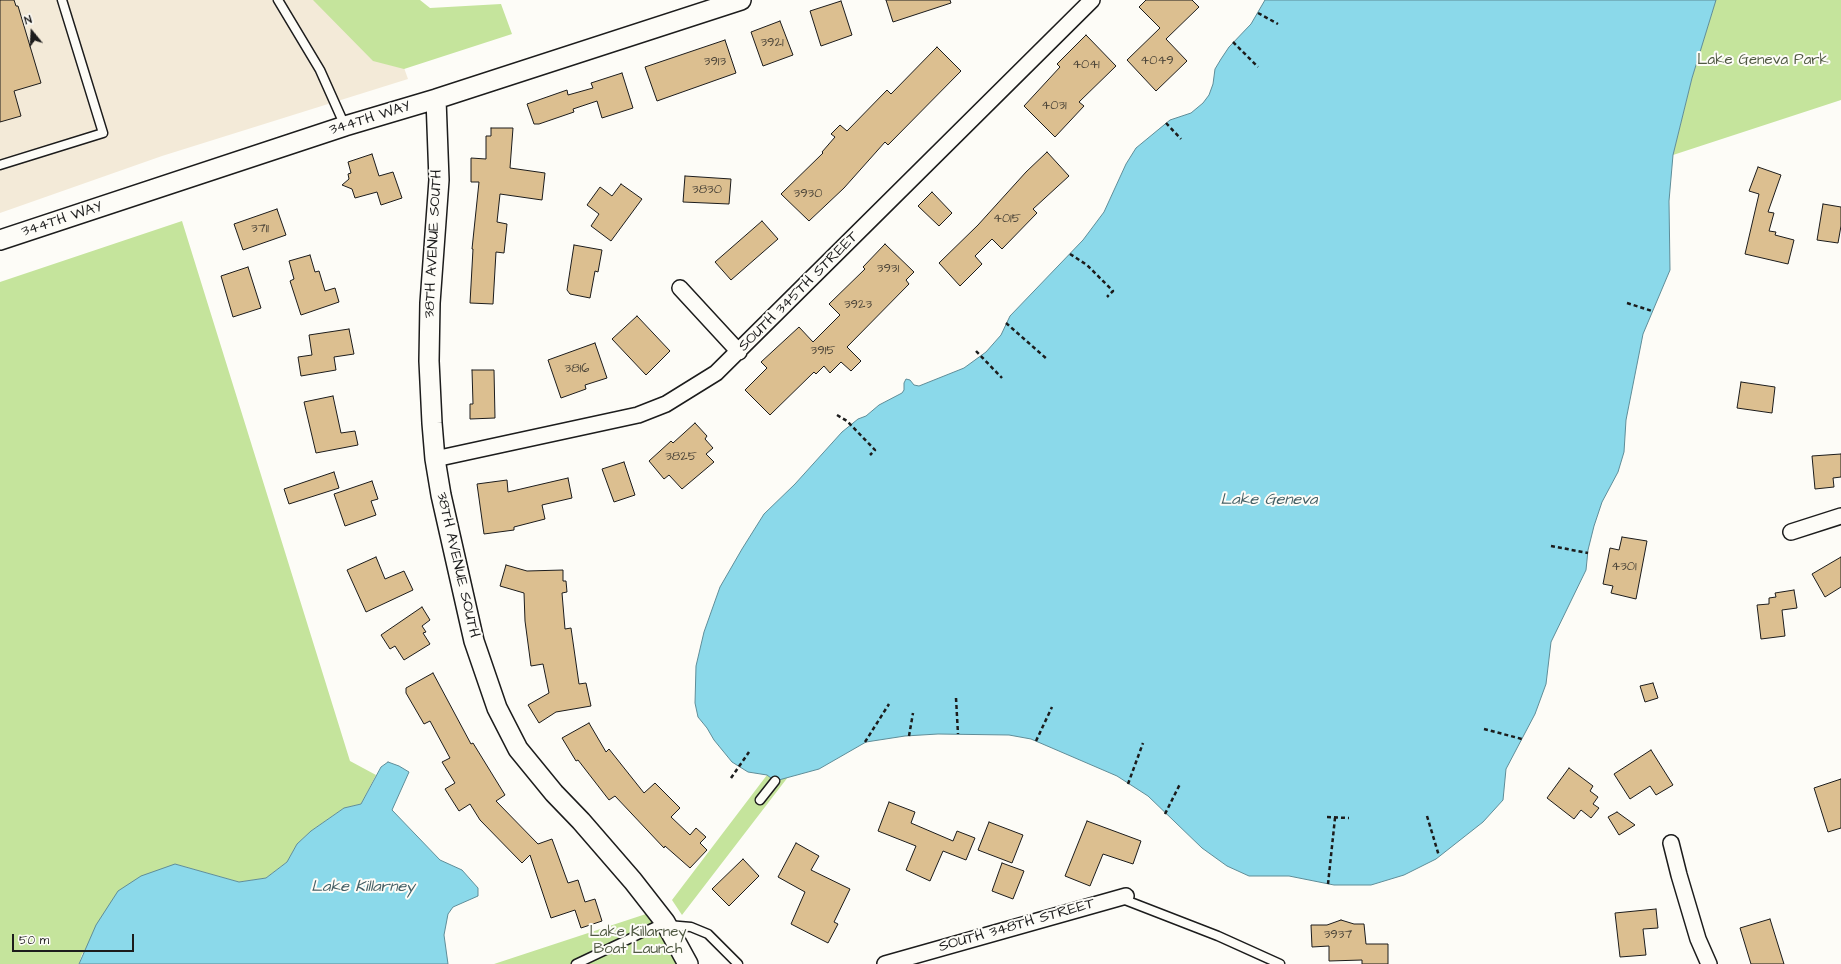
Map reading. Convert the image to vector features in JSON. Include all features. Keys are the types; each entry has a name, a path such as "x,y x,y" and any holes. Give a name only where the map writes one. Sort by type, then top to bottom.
{"street":[{"name":"344TH WAY","path":"0,240 345,126 436,99 705,6 741,0"},
{"name":"SOUTH 345TH STREET","path":"435,460 638,415 666,404 716,373 739,352 1092,0"},
{"name":"38TH AVENUE SOUTH","path":"436,99 439,180 430,303 429,361 435,460 449,534 474,641 488,685 507,728 518,748 532,768 633,881 666,924 688,964"},
{"path":"680,288 739,352"},
{"path":"1791,532 1841,516"},
{"path":"1671,843 1678,875 1698,939 1709,964"},
{"name":"SOUTH 348TH STREET","path":"885,964 1122,897"}],"lane":[{"path":"0,165 103,133 62,0"},
{"path":"278,0 320,70 345,126"},
{"path":"760,800 775,781"},
{"path":"1122,897 1218,936 1280,964"},
{"path":"576,964 666,924 691,927 708,934 738,964"}],"path":[{"path":"1258,13 1278,24"},
{"path":"1233,42 1258,67"},
{"path":"1166,124 1181,139"},
{"path":"1070,254 1088,265 1113,291 1107,297"},
{"path":"1627,303 1652,311"},
{"path":"1006,323 1048,360"},
{"path":"976,351 1002,378"},
{"path":"837,415 847,421 875,450 870,455"},
{"path":"1551,546 1588,553"},
{"path":"956,698 958,734"},
{"path":"866,742 889,704"},
{"path":"1036,741 1052,707"},
{"path":"909,736 913,713"},
{"path":"1484,729 1522,739"},
{"path":"1128,784 1143,743"},
{"path":"731,778 749,752"},
{"path":"1165,814 1180,784"},
{"path":"1427,816 1439,856"},
{"path":"1327,817 1349,818"},
{"path":"1328,884 1335,818"}],"shaded area":[{"path":"0,0 380,0 408,79 162,156 0,213"}],"green space":[{"path":"313,0 420,0 430,8 501,4 512,34 404,69 373,61"},
{"name":"Lake Geneva Park","path":"1716,0 1841,0 1841,100 1673,155 1692,78"},
{"path":"182,221 350,761 376,775 361,804 344,808 311,831 297,844 287,862 266,878 239,882 175,864 82,954 79,964 0,964 0,282"},
{"path":"767,775 775,781 788,777 682,915 672,900"},
{"name":"Lake Killarney Boat Launch","path":"649,913 678,964 494,964"}],"water":[{"name":"Lake Geneva","path":"1265,0 1716,0 1692,78 1673,155 1669,201 1670,270 1643,334 1626,420 1624,452 1618,472 1602,502 1594,526 1588,550 1586,570 1551,642 1546,684 1535,714 1506,769 1503,800 1483,822 1436,859 1404,875 1371,885 1334,885 1289,876 1249,876 1227,866 1202,848 1148,796 1117,776 1031,739 1009,735 938,734 905,736 866,742 819,769 775,781 767,775 748,772 732,762 698,717 695,703 696,666 704,632 720,587 764,514 795,484 842,432 858,419 866,416 879,405 902,393 906,379 910,380 914,385 919,386 964,368 986,352 1001,335 1010,316 1083,240 1104,212 1126,164 1136,148 1170,120 1191,113 1203,103 1209,95 1213,84 1215,69 1221,59 1229,47 1251,24"},
{"name":"Lake Killarney","path":"388,762 409,772 392,810 440,860 462,870 478,888 478,896 453,907 448,914 444,935 448,964 79,964 96,925 118,891 141,876 175,864 239,882 266,878 287,862 297,844 311,831 344,808 361,804 381,767"}],"building":[{"path":"0,0 14,0 16,6 18,6 41,83 14,91 21,116 0,122"},
{"path":"886,0 950,0 951,3 893,22"},
{"path":"1146,0 1192,0 1199,7 1166,39 1187,61 1156,91 1127,60 1160,28 1139,7"},
{"path":"841,1 852,35 821,46 810,11"},
{"path":"780,21 793,55 763,66 751,32"},
{"path":"1086,35 1116,66 1079,102 1084,106 1055,137 1024,106 1060,67 1057,64"},
{"path":"725,40 736,73 657,101 645,67"},
{"path":"937,47 961,71 888,145 885,142 844,188 809,221 781,194 823,153 822,152 835,137 831,134 840,125 847,131 887,90 891,94"},
{"path":"622,73 633,108 602,118 597,101 573,109 574,112 539,124 534,124 527,104 567,90 568,95 593,88 591,83"},
{"path":"491,128 513,128 510,168 545,173 542,200 500,194 497,222 507,224 504,253 496,252 493,304 470,303 472,249 479,182 471,182 471,158 486,159 486,136 491,136"},
{"path":"1047,152 1069,176 1033,209 1037,213 1002,249 992,239 975,256 982,264 960,286 939,263 978,225 1026,172"},
{"path":"372,154 379,176 393,172 402,198 381,205 377,192 355,198 352,189 342,185 349,179 348,174 351,173 348,162"},
{"path":"1758,167 1781,175 1768,212 1774,213 1769,231 1776,232 1775,235 1794,240 1788,264 1745,254 1759,194 1749,191"},
{"path":"685,176 731,179 729,204 683,202"},
{"path":"621,184 642,199 611,241 591,226 599,214 587,205 600,187 612,196"},
{"path":"932,192 952,213 939,226 918,206"},
{"path":"1823,204 1841,207 1841,226 1838,243 1817,240"},
{"path":"277,209 286,235 243,250 234,224"},
{"path":"762,221 778,239 731,280 715,262"},
{"path":"885,244 914,272 906,280 909,284 847,347 861,361 851,371 841,362 830,373 824,366 816,374 814,372 770,415 745,390 767,368 761,362 799,327 813,342 840,315 829,304 865,269 863,267"},
{"path":"574,245 602,250 598,272 595,271 590,298 570,294 567,290"},
{"path":"310,255 315,272 319,271 325,291 335,288 339,302 301,315 290,281 294,279 289,261"},
{"path":"248,267 261,308 233,317 221,276"},
{"path":"637,316 670,351 646,375 612,339"},
{"path":"349,329 354,354 334,357 336,370 301,376 298,357 312,355 309,335"},
{"path":"595,343 607,378 585,385 586,389 561,398 548,360"},
{"path":"472,370 494,370 495,418 470,419 470,404 473,404"},
{"path":"1741,382 1775,387 1772,413 1737,408"},
{"path":"333,396 341,433 355,431 358,445 316,453 304,402"},
{"path":"695,423 707,436 705,439 713,448 706,454 714,462 682,489 669,475 664,479 649,461 671,441 673,443"},
{"path":"1841,454 1841,477 1833,478 1834,487 1815,489 1812,456"},
{"path":"624,462 635,495 614,502 602,469"},
{"path":"334,472 339,488 289,504 284,489"},
{"path":"568,478 572,498 542,505 545,519 514,527 514,530 484,534 477,484 507,480 508,492"},
{"path":"372,481 378,499 371,501 376,515 345,526 334,494"},
{"path":"1622,537 1647,541 1636,599 1611,593 1613,586 1603,584 1610,548 1619,550"},
{"path":"376,557 385,579 404,571 413,590 366,612 347,570"},
{"path":"1841,557 1841,587 1825,597 1812,574"},
{"path":"506,565 527,571 563,570 563,581 566,581 567,592 562,593 565,629 571,628 579,684 586,683 591,706 556,712 539,723 528,705 549,693 543,664 531,666 525,621 524,593 500,586"},
{"path":"1794,590 1797,608 1782,610 1785,636 1761,639 1757,605 1769,604 1769,598 1776,597 1775,593"},
{"path":"422,607 430,620 422,626 426,632 423,633 430,644 404,660 395,646 390,649 381,635"},
{"path":"433,673 471,744 473,743 505,795 496,801 538,844 552,839 568,883 578,880 585,902 595,899 602,921 581,928 575,910 551,918 530,855 522,863 480,820 470,804 459,811 445,789 455,783 442,762 450,758 430,721 424,724 406,693 406,688"},
{"path":"1653,683 1658,698 1645,702 1640,686"},
{"path":"589,723 606,752 609,749 644,793 655,783 680,808 671,817 690,835 696,828 706,837 700,843 707,850 690,868 665,846 664,848 615,796 609,800 578,760 576,761 562,738"},
{"path":"1651,750 1673,785 1656,795 1650,786 1630,799 1614,774"},
{"path":"1569,768 1593,786 1590,791 1598,797 1593,804 1599,808 1591,818 1581,810 1574,819 1547,798"},
{"path":"1841,779 1841,828 1828,832 1814,788"},
{"path":"889,802 915,812 911,823 953,841 957,831 975,838 966,860 943,851 930,881 906,870 916,846 878,831"},
{"path":"1617,812 1635,825 1619,835 1608,817"},
{"path":"1087,821 1141,841 1133,864 1103,854 1090,886 1065,876"},
{"path":"989,822 1023,835 1012,863 978,850"},
{"path":"796,843 819,856 811,870 850,889 834,922 838,924 828,943 791,924 805,892 778,877"},
{"path":"743,859 759,876 729,906 712,889"},
{"path":"1002,863 1024,871 1013,899 992,891"},
{"path":"1656,909 1658,928 1643,929 1646,955 1620,957 1615,913"},
{"path":"1770,919 1784,964 1751,964 1740,928"},
{"path":"1341,920 1354,924 1364,924 1366,944 1388,944 1388,964 1362,964 1362,960 1329,961 1329,946 1312,947 1311,925 1327,925"}]}
